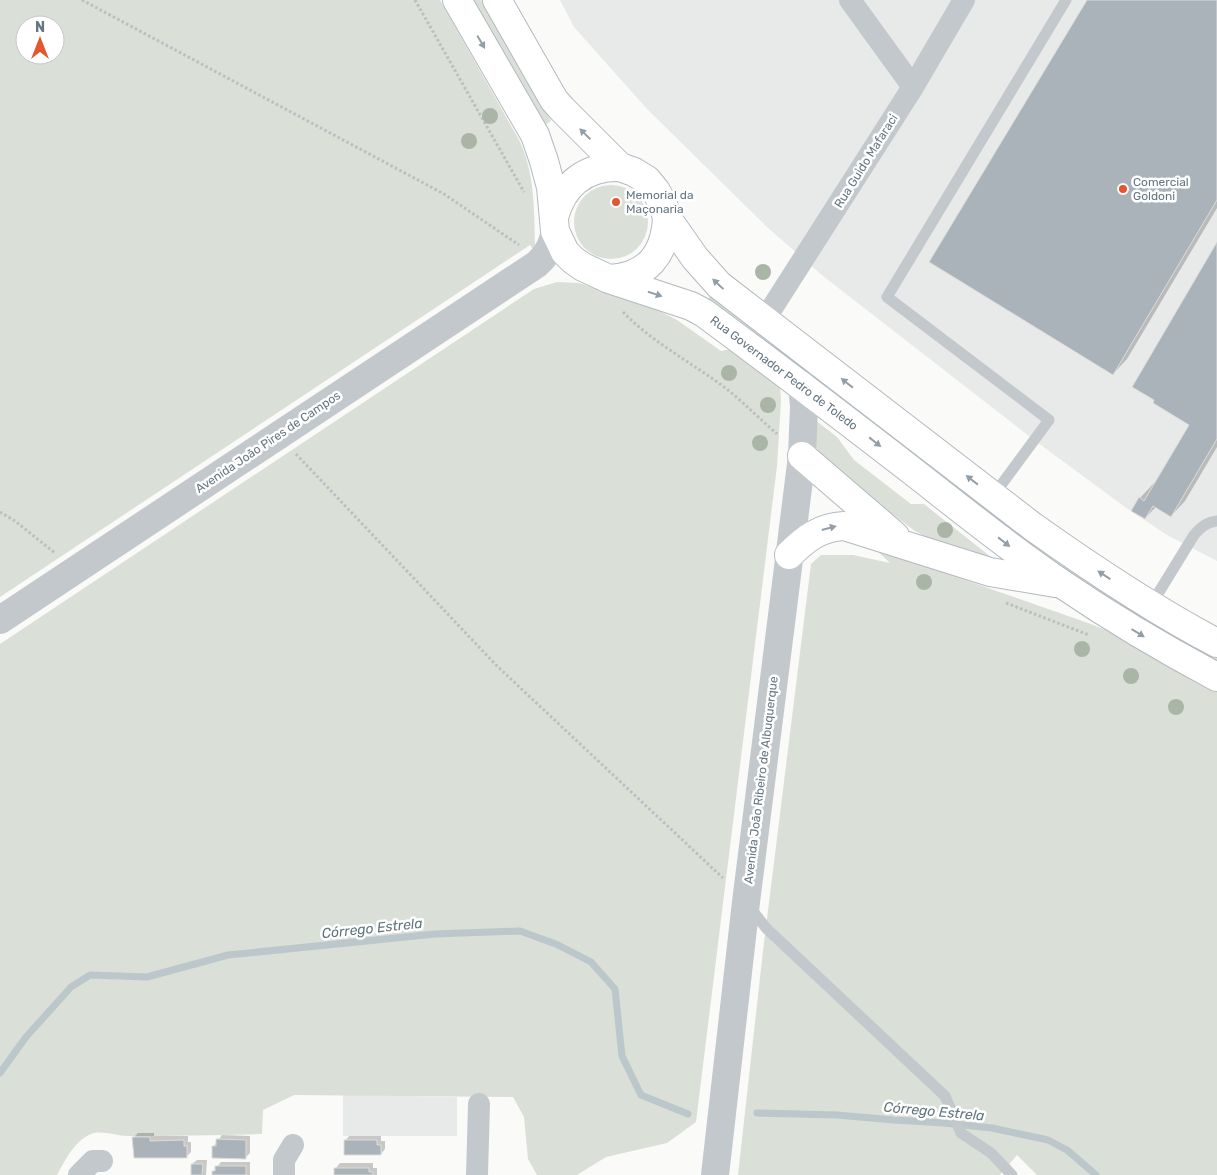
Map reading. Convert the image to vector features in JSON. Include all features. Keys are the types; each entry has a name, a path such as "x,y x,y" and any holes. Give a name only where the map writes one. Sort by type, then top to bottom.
{"main road":[{"name":"Rua Governador Pedro de Toledo","path":"457,0 534,135 551,187 555,224 565,252 583,267 609,279 691,306 704,313 802,385 1013,550 1148,639 1217,677"},
{"path":"497,0 554,100 572,122 620,168"},
{"path":"555,224 557,206 563,193 577,179 597,169 620,168 634,172 656,190 667,218 695,258 718,285 1032,526 1079,559 1217,643"},
{"path":"609,279 629,276 643,269 654,259 664,241 667,218"},
{"path":"802,456 903,543"},
{"path":"789,555 812,535 836,526 844,526 903,543 990,572 1062,584"}],"street":[{"path":"850,0 913,86"},
{"name":"Rua Guido Mafaraci","path":"765,320 913,86 964,0"},
{"name":"Avenida João Pires de Campos","path":"0,620 537,264 552,245 555,224"},
{"path":"537,264 552,263 583,267"},
{"name":"Avenida João Ribeiro de Albuquerque","path":"715,1175 746,902 802,456 804,406 802,385"},
{"path":"477,1175 479,1104"},
{"path":"284,1175 284,1160 293,1145"},
{"path":"80,1175 93,1161 102,1161"}],"lane":[{"path":"993,496 1049,420 887,297 1066,0"},
{"path":"1152,605 1194,535 1201,527 1210,522 1217,521"},
{"path":"746,902 766,928 948,1100 961,1133 991,1153 1012,1175"}],"path":[{"path":"82,0 444,194 529,252 537,264"},
{"path":"415,0 528,200"},
{"path":"618,306 636,325 660,344 727,390 802,456"},
{"path":"281,433 299,457 498,666 746,902"},
{"path":"0,512 15,521 59,557 71,573"},
{"path":"999,600 1090,635"}],"shaded area":[{"path":"0,0 440,0 519,140 524,153 533,191 535,244 533,249 530,245 0,597"},
{"path":"473,0 481,0 551,121 545,125"},
{"path":"560,0 1217,0 1217,561 1167,535 1125,507 1034,440 823,276 767,227 647,109 574,27"},
{"path":"611,185 625,188 637,196 645,208 648,222 645,236 637,248 625,256 611,259 597,256 585,248 577,236 574,222 577,208 585,196 597,188"},
{"path":"557,282 579,283 648,305 677,320 721,351 735,348 780,387 777,466 696,1122 667,1143 606,1157 577,1175 537,1175 528,1159 524,1117 513,1097 294,1095 263,1110 262,1134 128,1136 94,1133 76,1145 57,1175 0,1175 0,644 534,289"},
{"path":"712,294 1217,656 1217,664 1068,575 707,300"},
{"path":"815,420 837,437 854,460 911,504 924,504 996,561 930,539 915,531 827,466 815,444"},
{"path":"874,548 1124,637 1217,690 1217,1175 1037,1175 1017,1155 1000,1175 738,1175 763,951 811,564 821,555 853,555 890,563"},
{"path":"343,1095 457,1097 457,1136 343,1136"}],"building":[{"path":"1087,0 1217,0 1217,200 1113,375 929,262"},
{"path":"1217,242 1217,439 1171,517 1153,506 1145,519 1131,511 1139,497 1144,501 1189,425 1153,403 1154,400 1132,387"},
{"path":"132,1137 150,1137 150,1141 184,1140 184,1146 187,1146 187,1158 134,1158"},
{"path":"216,1139 246,1140 246,1159 212,1158 212,1146 216,1146"},
{"path":"344,1140 377,1140 377,1145 381,1145 381,1155 344,1155"},
{"path":"191,1164 203,1164 202,1175 191,1175"},
{"path":"215,1166 246,1166 246,1175 212,1175 212,1171 215,1171"},
{"path":"334,1168 369,1168 369,1172 373,1172 373,1175 334,1175"}],"waterway":[{"name":"Córrego Estrela","path":"0,1073 26,1037 71,987 90,975 147,977 228,955 435,934 520,931 556,944 591,962 615,989 622,1056 641,1095 688,1114"},
{"name":"Córrego Estrela","path":"757,1113 837,1115 992,1128 1048,1140 1067,1150 1096,1175"}],"place":[{"name":"Comercial Goldoni","path":"1123,189"},
{"name":"Memorial da Maçonaria","path":"616,202"}]}
